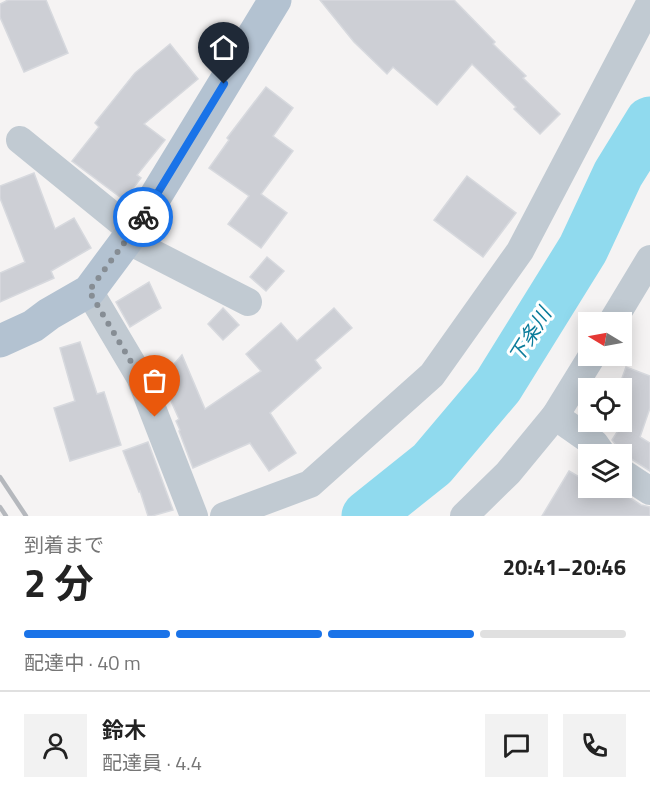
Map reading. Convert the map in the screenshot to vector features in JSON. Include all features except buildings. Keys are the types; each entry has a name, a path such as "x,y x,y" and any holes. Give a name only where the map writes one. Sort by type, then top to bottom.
{"main road":[{"path":"0,341 33,326 89,291 130,236 276,0"}],"street":[{"path":"224,516 310,484 432,375 520,251 650,3"},
{"path":"20,140 130,236 248,302"},
{"path":"618,312 650,259"},
{"path":"89,291 140,377 194,516"},
{"path":"464,516 508,473 555,416 586,366"},
{"path":"555,416 595,444"},
{"path":"632,479 650,491"}],"waterway":[{"name":"下条川","path":"367,516 432,464 498,386 583,249 618,174 650,122"}],"railway":[{"path":"0,477 26,516"},
{"path":"0,507 6,516"}],"way so far":[{"path":"143,217 89,291 140,377 155,417"}],"route":[{"path":"143,217 224,84"}]}
